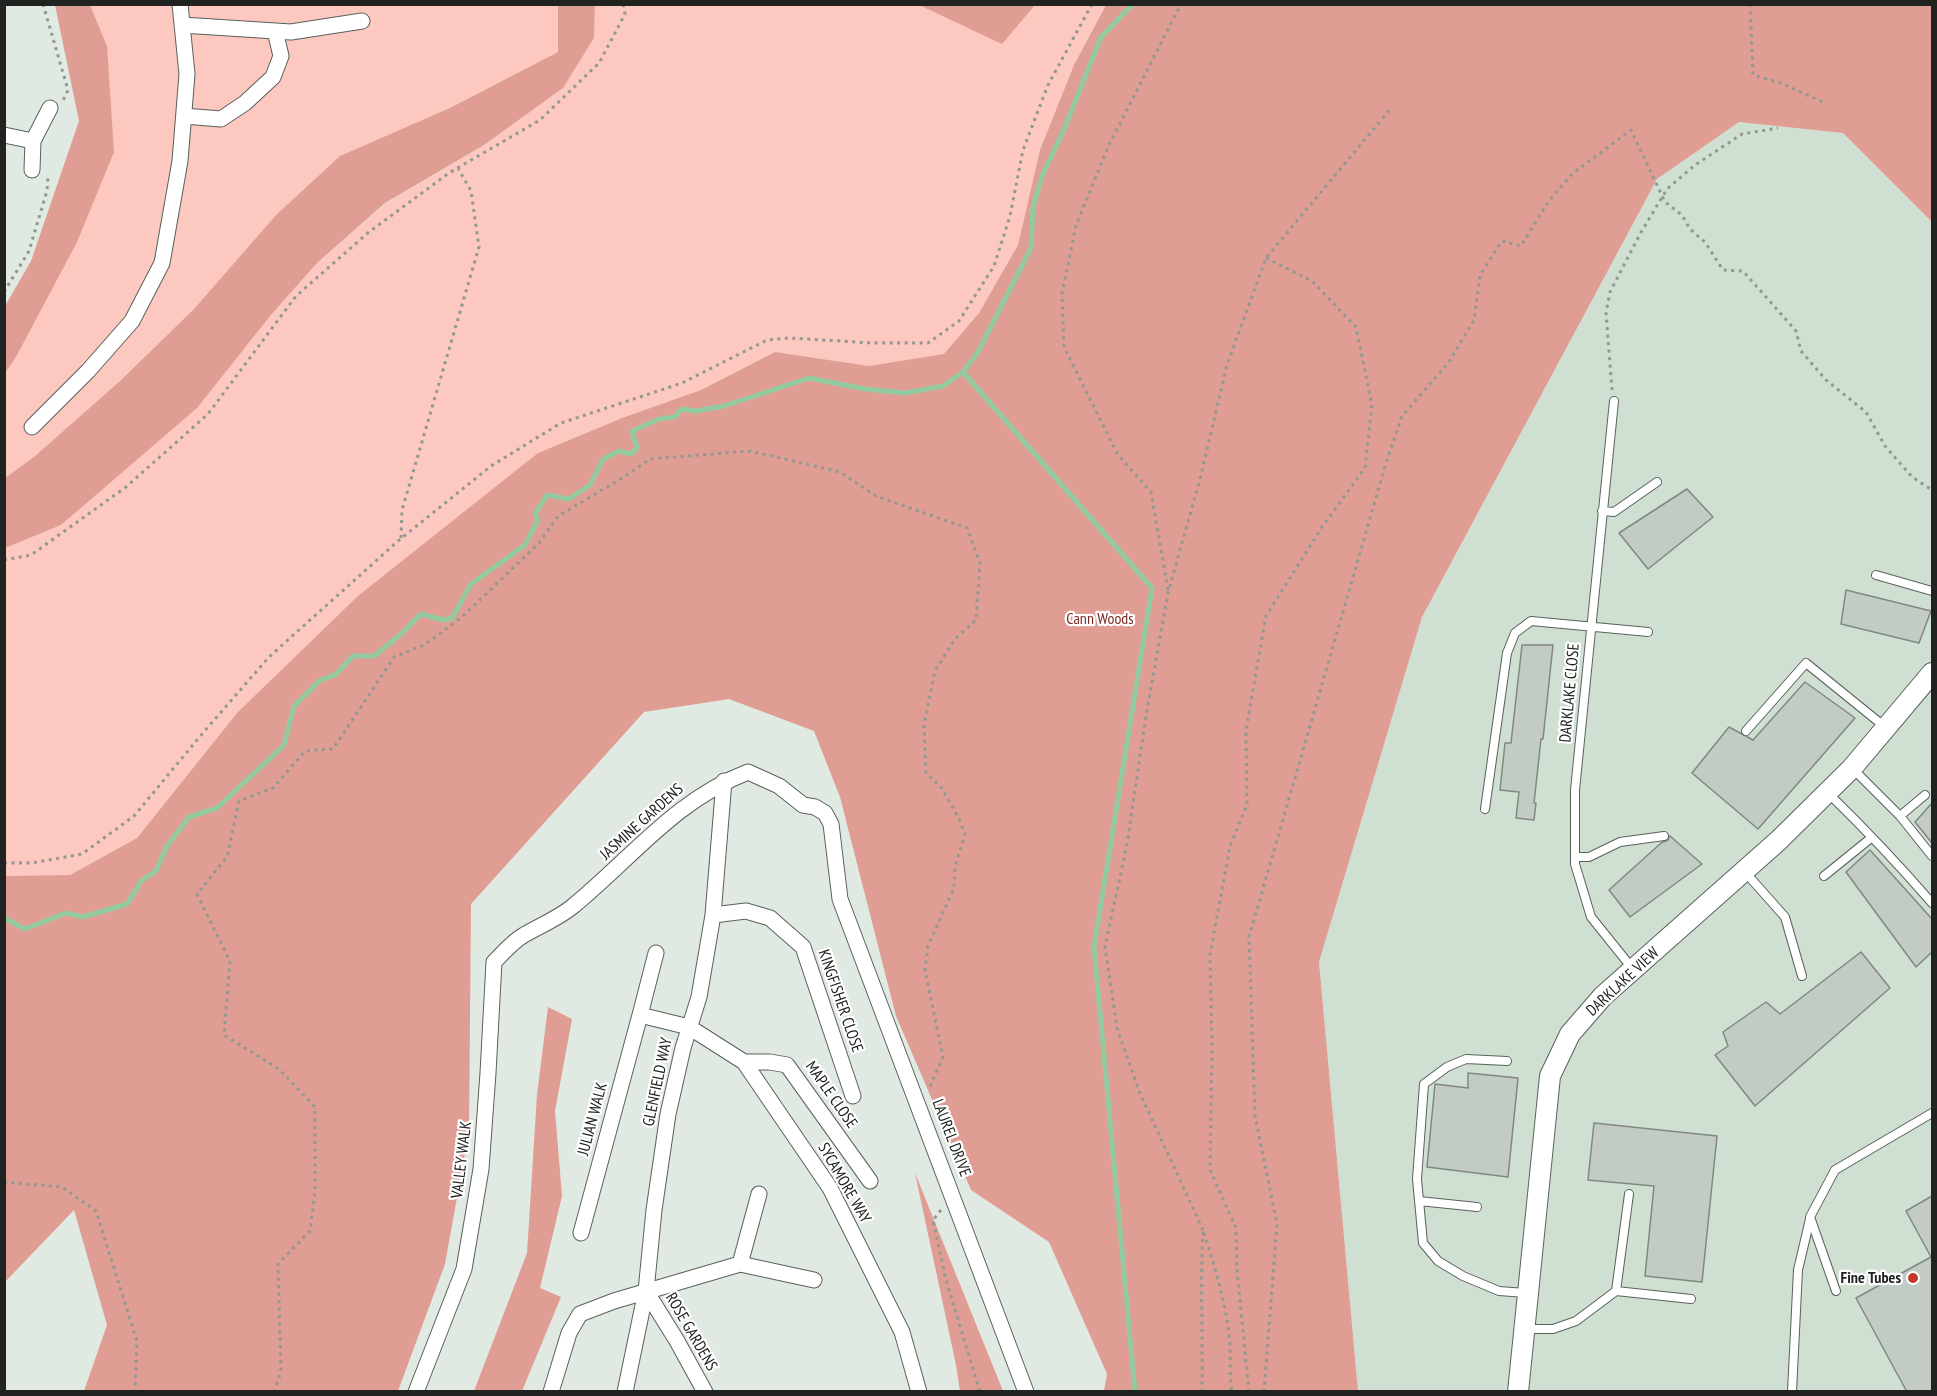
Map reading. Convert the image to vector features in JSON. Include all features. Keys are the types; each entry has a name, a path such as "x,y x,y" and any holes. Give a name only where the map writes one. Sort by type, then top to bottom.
{"street":[{"path":"32,427 88,371 132,321 162,263 180,161 187,74 180,4"},
{"path":"182,25 291,32 362,21"},
{"path":"184,116 221,119 245,103 273,77 282,56 275,32"},
{"path":"32,170 33,141 50,108"},
{"path":"4,135 33,141"},
{"name":"DARKLAKE VIEW","path":"1518,1392 1550,1076 1570,1034 1603,996 1634,971 1744,871 1852,768 1932,673"},
{"name":"JASMINE GARDENS","path":"522,936 560,917 602,883 652,833 700,795 724,781 748,772 779,786 803,805 815,807 825,813"},
{"name":"GLENFIELD WAY","path":"625,1392 646,1291 654,1210 668,1114 683,1048 699,997 713,915 724,781"},
{"name":"LAUREL DRIVE","path":"825,813 831,824 840,899 1026,1392"},
{"name":"KINGFISHER CLOSE","path":"713,915 746,911 770,918 803,947 853,1096"},
{"name":"VALLEY WALK","path":"416,1392 464,1269 481,1169 494,962 522,936"},
{"name":"JULIAN WALK","path":"581,1233 656,952"},
{"path":"640,1015 689,1027"},
{"name":"SYCAMORE WAY","path":"689,1027 744,1062 830,1188 902,1332 919,1392"},
{"name":"MAPLE CLOSE","path":"744,1062 770,1062 787,1065 870,1181"},
{"path":"740,1264 759,1194"},
{"path":"551,1392 569,1333 580,1314 614,1301 740,1264 814,1280"},
{"name":"ROSE GARDENS","path":"646,1291 705,1392"}],"lane":[{"name":"DARKLAKE CLOSE","path":"1614,400 1575,790 1575,864 1591,916 1634,971"},
{"path":"1602,512 1614,512 1657,482"},
{"path":"1876,575 1932,591"},
{"path":"1485,809 1507,653 1515,633 1531,621 1648,632"},
{"path":"1746,731 1806,663 1885,727"},
{"path":"1852,768 1900,816 1932,855"},
{"path":"1827,792 1871,838 1883,847 1932,903"},
{"path":"1900,816 1925,795"},
{"path":"1575,857 1589,857 1620,842 1664,836"},
{"path":"1824,876 1871,838"},
{"path":"1744,871 1785,917 1802,976"},
{"path":"1507,1061 1466,1059 1447,1067 1424,1084 1417,1179 1423,1243 1438,1261 1463,1276 1499,1291 1528,1293"},
{"path":"1792,1392 1798,1270 1810,1217 1835,1170 1932,1113"},
{"path":"1616,1291 1629,1194"},
{"path":"1419,1201 1477,1207"},
{"path":"1810,1217 1836,1291"},
{"path":"1524,1329 1553,1329 1576,1321 1616,1291 1691,1299"}],"path":[{"path":"4,560 31,555 126,488 208,414 296,296 369,232 458,168 540,120 599,63 625,14 623,4"},
{"path":"4,863 32,863 82,854 134,816 269,657 401,538 491,466 561,423 682,383 767,340 789,338 928,344 959,321 994,266 1010,216 1023,150 1048,85 1092,4"},
{"path":"1168,593 1150,492 1118,455 1064,347 1062,294 1076,225 1109,145 1181,4"},
{"path":"1750,4 1753,75 1825,103"},
{"path":"1232,1392 1230,1344 1216,1269 1203,1230 1139,1091 1124,1049 1117,1028 1105,946 1127,844 1146,716 1168,593 1200,479 1227,365 1266,258 1392,107"},
{"path":"1614,400 1606,332 1606,313 1610,292 1640,234 1667,189 1695,165 1742,134 1778,128"},
{"path":"1264,1392 1277,1224 1254,1116 1249,937 1386,463 1402,416 1449,362 1474,320 1480,275 1502,241 1521,246 1548,202 1573,173 1631,130 1665,202 1682,215 1690,229 1706,242 1724,270 1743,271 1796,331 1801,351 1826,380 1866,412 1885,446 1912,477 1932,490"},
{"path":"401,538 402,510 479,248 471,191 458,168"},
{"path":"1250,1392 1237,1270 1236,1228 1210,1170 1212,1047 1210,956 1230,846 1247,805 1246,730 1266,616 1322,527 1365,468 1372,405 1356,327 1312,280 1266,258"},
{"path":"274,1392 281,1371 278,1264 310,1231 315,1192 315,1107 279,1069 224,1035 230,962 197,894 227,857 239,801 273,788 305,751 333,749 394,657 426,644 462,616 539,543 558,516 650,459 750,451 840,472 876,496 967,528 980,563 976,620 955,639 935,671 924,725 926,773 942,787 965,834 955,866 954,888 928,946 926,970 943,1057 920,1109"},
{"path":"4,1182 62,1187 96,1211 137,1341 135,1392"},
{"path":"953,1195 933,1220 946,1280 980,1392"},
{"path":"1202,1392 1203,1230"}],"shaded area":[{"path":"90,5 558,5 558,52 450,108 340,156 276,215 194,309 120,381 35,456 5,478 4,373 16,357 107,46"},
{"path":"595,5 919,5 1002,43 1035,5 1106,5 1074,65 1040,150 1018,245 979,313 944,355 869,366 775,352 701,390 622,418 538,453 237,713 137,838 70,875 5,876 4,548 61,525 270,316 317,263 386,203 484,145 563,88 594,38"},
{"path":"1739,122 1843,133 1932,222 1932,1391 1358,1391 1319,962 1422,617 1657,179"}],"green space":[{"path":"55,5 90,5 107,46 114,152 77,242 16,357 5,373 5,306 31,261 79,121"},
{"path":"558,5 595,5 594,38 563,88 484,145 385,203 317,263 270,316 197,408 61,525 5,548 5,478 35,456 120,381 194,309 276,215 340,156 450,108 558,52"},
{"path":"919,5 1035,5 1002,44"},
{"name":"Cann Woods","path":"1106,5 1932,5 1932,222 1843,133 1739,122 1657,179 1422,617 1319,962 1358,1391 1104,1391 1107,1374 1049,1242 971,1190 896,1016 840,797 814,731 729,699 644,712 471,904 469,1131 445,1264 398,1391 84,1391 107,1325 74,1210 5,1282 5,876 70,875 137,838 237,713 358,596 538,453 622,418 701,390 775,352 869,366 944,354 979,313 1018,245 1040,150 1074,65"},
{"path":"548,1007 572,1019 555,1111 562,1196 540,1288 561,1297 522,1391 474,1391 527,1253 537,1095"},
{"path":"915,1173 1003,1391 960,1391"}],"building":[{"path":"1687,489 1713,517 1648,569 1619,533"},
{"path":"1846,590 1931,611 1919,643 1841,624"},
{"path":"1522,645 1553,645 1534,803 1536,803 1534,820 1516,818 1519,792 1500,790 1505,743 1511,743"},
{"path":"1805,682 1855,718 1758,829 1692,773 1729,727 1753,740"},
{"path":"1932,803 1932,843 1915,822"},
{"path":"1670,836 1702,864 1630,917 1609,890"},
{"path":"1870,850 1932,919 1932,952 1916,967 1846,872"},
{"path":"1861,952 1890,988 1755,1106 1715,1055 1728,1046 1723,1032 1766,1002 1780,1014"},
{"path":"1468,1073 1518,1078 1508,1177 1427,1167 1435,1084 1468,1088"},
{"path":"1594,1123 1717,1136 1702,1282 1645,1276 1654,1186 1588,1180"},
{"name":"Fine Tubes","path":"1932,1196 1932,1392 1907,1392 1856,1298 1931,1257 1906,1211"}],"waterway":[{"path":"4,918 25,929 66,913 83,917 127,904 141,881 156,871 167,846 189,817 217,808 284,745 294,706 320,680 335,675 353,656 374,656 421,614 444,620 452,618 471,584 525,545 538,520 535,514 547,495 569,499 590,485 603,459 619,451 631,454 637,448 632,431 659,419 675,417 681,409 696,411 724,406 809,378 865,389 905,393 943,386 963,372 978,352 1031,248 1033,207 1042,176 1065,127 1101,37 1133,4"},
{"path":"963,372 1152,588 1094,947 1135,1392"}],"place":[{"name":"Fine Tubes","path":"1913,1278"}]}
